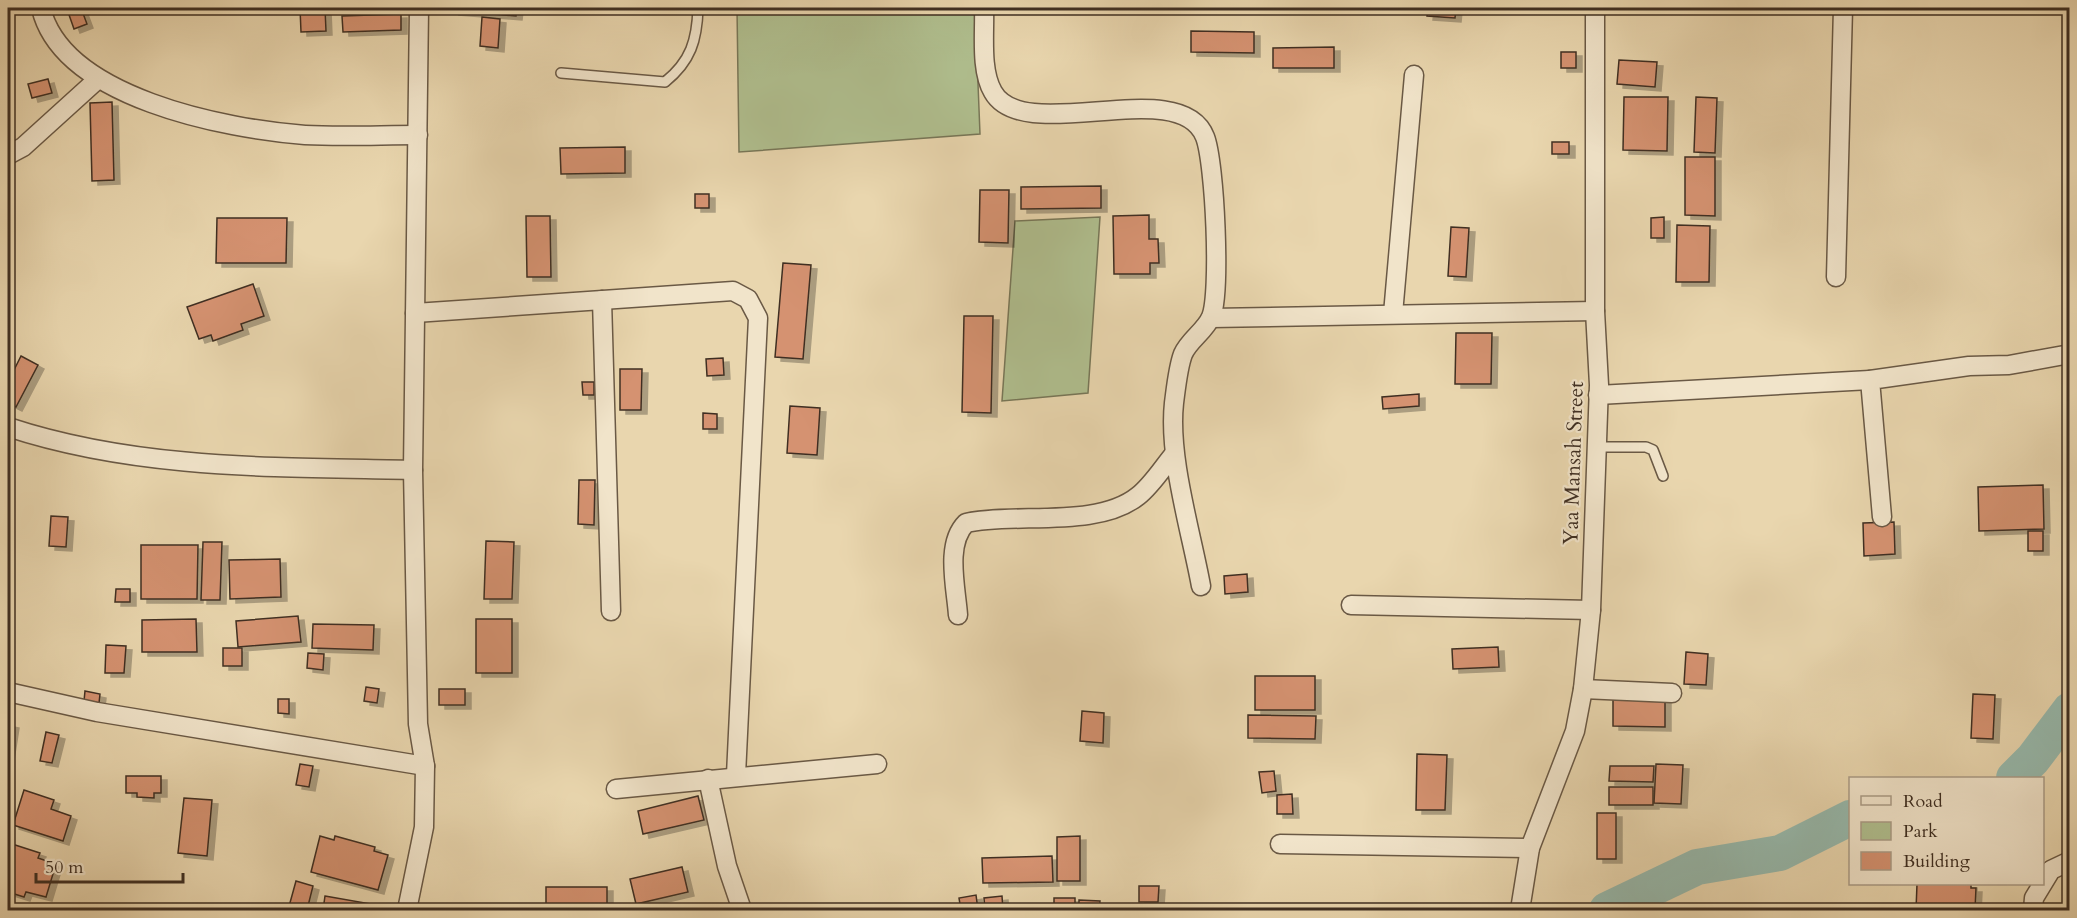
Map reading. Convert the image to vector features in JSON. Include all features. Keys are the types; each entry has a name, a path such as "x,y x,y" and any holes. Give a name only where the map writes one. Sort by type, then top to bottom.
{"street":[{"path":"41,8 55,41 98,79 137,99 238,126 305,135 418,135"},
{"path":"407,910 424,827 425,766 417,704 413,470 419,8"},
{"path":"984,8 987,76 992,91 1004,105 1034,113 1169,110 1192,118 1205,137 1216,231 1211,318 1183,354 1174,404 1174,454 1201,585"},
{"name":"Yaa Mansah Street","path":"1520,910 1530,848 1575,731 1583,689 1591,610 1598,395 1595,311 1595,8"},
{"path":"1836,277 1843,8"},
{"path":"1393,314 1414,75"},
{"path":"8,155 23,147 98,79"},
{"path":"415,313 733,291 748,299 759,318 736,776"},
{"path":"602,300 611,611"},
{"path":"1211,318 1595,311"},
{"path":"1598,395 1870,380 1969,366 2009,365 2070,354"},
{"path":"1870,380 1882,517"},
{"path":"8,428 99,450 206,465 413,470"},
{"path":"958,615 954,545 959,530 966,522 1077,516 1120,508 1139,495 1174,454"},
{"path":"1351,605 1591,610"},
{"path":"1583,689 1672,693"},
{"path":"8,692 97,712 425,766"},
{"path":"616,789 708,778 877,764"},
{"path":"708,778 727,867 742,910"},
{"path":"1280,844 1530,848"},
{"path":"2044,882 2051,870 2070,861"},
{"path":"2033,910 2034,898 2042,885"}],"lane":[{"path":"561,73 665,82 682,69 692,48 698,8"},
{"path":"1596,447 1646,447 1653,450 1663,476"}],"green space":[{"path":"737,8 975,8 980,134 739,152"},
{"path":"1100,217 1088,393 1002,401 1015,221"}],"building":[{"path":"81,8 87,24 74,29 67,9"},
{"path":"300,8 325,8 326,31 301,32"},
{"path":"454,8 517,8 516,16 453,11"},
{"path":"1428,8 1456,8 1455,18 1427,16"},
{"path":"401,14 401,30 343,32 342,16"},
{"path":"482,17 500,19 498,48 480,46"},
{"path":"1191,31 1254,32 1254,53 1191,52"},
{"path":"1334,47 1334,68 1273,68 1273,48"},
{"path":"1561,52 1576,52 1576,68 1561,68"},
{"path":"1619,60 1657,62 1655,87 1617,84"},
{"path":"48,79 52,93 32,98 28,84"},
{"path":"1624,97 1668,97 1667,151 1623,150"},
{"path":"1696,97 1717,98 1715,153 1694,152"},
{"path":"112,102 114,180 92,181 90,103"},
{"path":"1552,142 1569,142 1569,154 1552,154"},
{"path":"625,147 625,173 561,174 560,148"},
{"path":"1685,157 1715,157 1715,216 1685,215"},
{"path":"1101,186 1101,208 1021,209 1021,187"},
{"path":"980,190 1009,190 1008,243 979,242"},
{"path":"695,194 709,194 709,208 695,208"},
{"path":"1149,215 1149,239 1158,239 1159,263 1150,263 1150,274 1114,274 1113,216"},
{"path":"526,216 550,216 551,277 527,277"},
{"path":"1664,217 1664,238 1651,238 1651,218"},
{"path":"217,218 287,218 286,263 216,263"},
{"path":"1677,225 1710,226 1709,282 1676,282"},
{"path":"1451,227 1469,228 1466,277 1448,276"},
{"path":"783,263 811,265 803,359 775,357"},
{"path":"253,284 264,316 241,324 243,330 213,341 211,335 199,339 187,307"},
{"path":"964,316 993,316 991,413 962,412"},
{"path":"1456,333 1492,333 1491,384 1455,384"},
{"path":"21,356 38,365 16,407 8,403 8,382"},
{"path":"723,358 724,375 707,376 706,359"},
{"path":"620,369 642,369 641,410 620,410"},
{"path":"582,382 594,382 594,395 583,395"},
{"path":"1419,394 1419,406 1383,409 1382,397"},
{"path":"790,406 820,408 817,455 787,453"},
{"path":"703,413 717,414 717,429 703,429"},
{"path":"579,480 595,480 594,525 578,524"},
{"path":"2043,485 2044,529 1979,531 1978,487"},
{"path":"51,516 68,517 66,547 49,546"},
{"path":"1894,522 1895,554 1864,556 1863,523"},
{"path":"2028,531 2043,531 2043,551 2028,551"},
{"path":"486,541 514,542 512,599 484,599"},
{"path":"203,542 222,542 220,600 201,600"},
{"path":"141,545 198,545 197,599 141,599"},
{"path":"280,559 281,597 230,599 229,560"},
{"path":"1247,574 1248,592 1225,594 1224,576"},
{"path":"116,589 130,589 130,602 115,602"},
{"path":"298,616 301,642 238,647 236,621"},
{"path":"196,619 197,652 142,652 142,620"},
{"path":"476,619 512,619 512,673 476,673"},
{"path":"313,624 374,625 373,650 312,648"},
{"path":"106,645 126,646 124,673 105,673"},
{"path":"1498,647 1499,667 1453,669 1452,649"},
{"path":"223,648 242,648 242,666 223,666"},
{"path":"1686,652 1708,654 1706,685 1684,684"},
{"path":"308,653 324,654 323,670 307,668"},
{"path":"1255,676 1315,676 1315,710 1255,710"},
{"path":"366,687 379,689 377,703 364,701"},
{"path":"439,689 465,689 465,705 439,705"},
{"path":"85,691 100,694 99,703 84,701"},
{"path":"1973,694 1995,695 1993,739 1971,738"},
{"path":"1613,697 1665,697 1665,727 1613,726"},
{"path":"278,699 289,699 289,714 278,713"},
{"path":"1082,711 1104,713 1103,743 1080,741"},
{"path":"1248,715 1316,716 1315,739 1248,738"},
{"path":"8,723 13,724 8,756"},
{"path":"46,732 59,735 52,763 40,761"},
{"path":"1417,754 1447,755 1445,810 1416,810"},
{"path":"300,764 313,766 309,787 296,785"},
{"path":"1656,764 1683,765 1681,804 1654,803"},
{"path":"1610,766 1654,766 1653,782 1609,781"},
{"path":"1274,771 1276,791 1262,793 1259,772"},
{"path":"126,776 161,776 161,793 154,793 154,798 137,797 137,793 126,793"},
{"path":"1609,787 1653,787 1653,805 1609,805"},
{"path":"24,790 54,800 51,809 71,816 63,841 13,825"},
{"path":"1292,794 1293,814 1277,814 1277,795"},
{"path":"698,796 704,820 643,834 638,811"},
{"path":"184,798 212,800 207,856 178,853"},
{"path":"1597,813 1616,813 1616,859 1597,859"},
{"path":"320,836 334,840 335,836 375,847 374,851 388,855 378,890 311,872"},
{"path":"1080,836 1080,881 1057,881 1057,837"},
{"path":"9,843 40,853 38,858 56,864 46,897 26,892 24,897 8,892"},
{"path":"1052,856 1053,882 983,883 982,858"},
{"path":"682,867 688,892 636,904 630,879"},
{"path":"296,881 313,886 307,910 288,910"},
{"path":"1917,885 1971,885 1971,888 1976,888 1975,910 1916,910"},
{"path":"1139,886 1159,886 1158,902 1139,902"},
{"path":"546,887 607,887 607,910 546,910"},
{"path":"976,895 978,910 961,910 959,898"},
{"path":"325,896 371,904 369,910 323,910"},
{"path":"1002,896 1003,910 985,910 984,898"},
{"path":"1054,898 1075,898 1075,910 1054,910"},
{"path":"1079,900 1100,901 1099,910 1079,910"},
{"path":"377,904 392,906 392,910 376,910"}],"waterway":[{"path":"2015,777 2033,759 2070,710"},
{"path":"1607,910 1697,867 1780,853 1849,818"}]}
